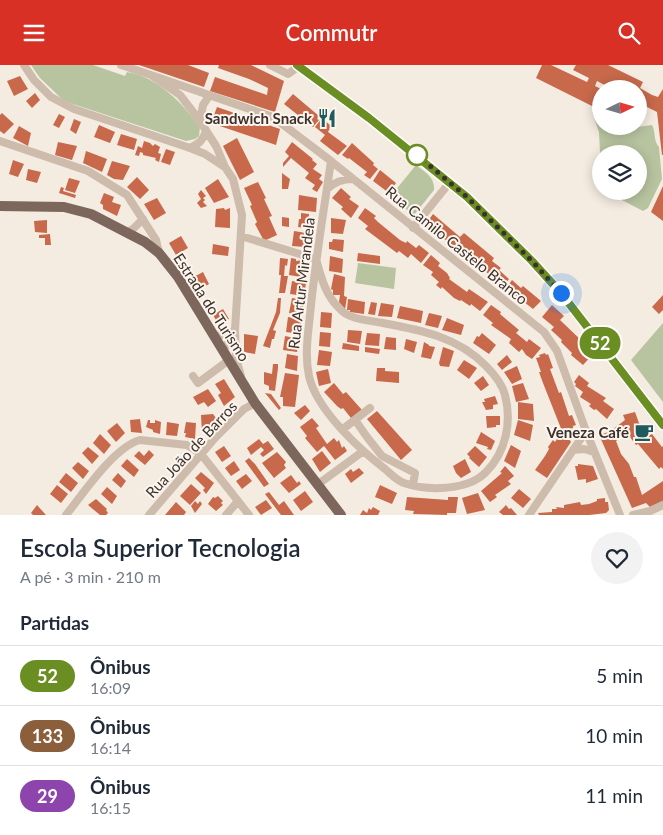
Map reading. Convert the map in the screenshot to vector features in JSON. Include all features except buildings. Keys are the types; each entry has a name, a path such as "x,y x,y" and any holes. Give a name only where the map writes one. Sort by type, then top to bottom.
{"main road":[{"name":"Estrada do Turismo","path":"0,207 64,207 92,213 145,242 158,253 178,277 255,403 340,515"}],"street":[{"path":"24,65 34,80 51,97 74,109 190,148 205,154 225,167"},
{"path":"121,65 151,75 180,95 216,146 225,167 233,179 242,215 235,329 236,358 242,380"},
{"path":"270,65 288,74 298,66 376,123 467,197 532,261 561,293 663,425"},
{"name":"Rua Camilo Castelo Branco","path":"151,75 273,117 331,161 544,332 557,351 594,452 620,515"},
{"path":"200,121 203,105 209,96"},
{"path":"190,148 199,144 204,138 206,131"},
{"path":"0,135 13,145"},
{"path":"0,141 88,171 127,195 156,239 158,253"},
{"name":"Rua Artur Mirandela","path":"316,259 323,286 339,309 351,317 413,329 456,342 476,355 500,381 505,394 508,415 507,437 486,473 471,482 448,488 425,488 402,483 362,452 318,399 310,378 306,356 316,259 331,161"},
{"path":"326,189 335,182 353,179"},
{"path":"413,228 450,182"},
{"path":"128,232 143,219"},
{"path":"241,235 316,259"},
{"path":"215,336 228,334 235,329"},
{"path":"223,349 232,340 235,329"},
{"path":"193,376 198,383 229,360"},
{"name":"Rua João de Barros","path":"149,515 201,454 244,409 255,403"},
{"path":"343,429 370,409"},
{"path":"355,420 366,437 382,455 415,473 413,485"},
{"path":"529,515 586,431"},
{"path":"66,515 114,457 133,442 140,440 187,445 201,454 249,515"},
{"path":"573,450 584,449 594,452"},
{"path":"317,485 362,452"},
{"path":"226,515 238,501"},
{"path":"633,515 650,511 663,505"}],"green space":[{"path":"31,65 93,65 125,76 127,72 149,79 168,92 185,109 200,127 199,136 186,141 73,104 62,99 40,78"},
{"path":"652,125 659,147 662,179 648,208 643,211 622,200 647,200 647,145 600,145 599,135 648,135 648,126"},
{"path":"416,165 431,178 434,190 414,215 390,197"},
{"path":"358,263 396,268 394,289 355,283"},
{"path":"663,323 663,402 631,360"}],"bus line":[{"name":"52","path":"297,65 369,118 467,197 532,261 561,293 663,425"}],"place":[{"name":"Sandwich Snack","path":"327,118"},
{"name":"Veneza Café","path":"644,432"}],"route":[{"path":"417,155 467,197 532,261 561,293"}]}
